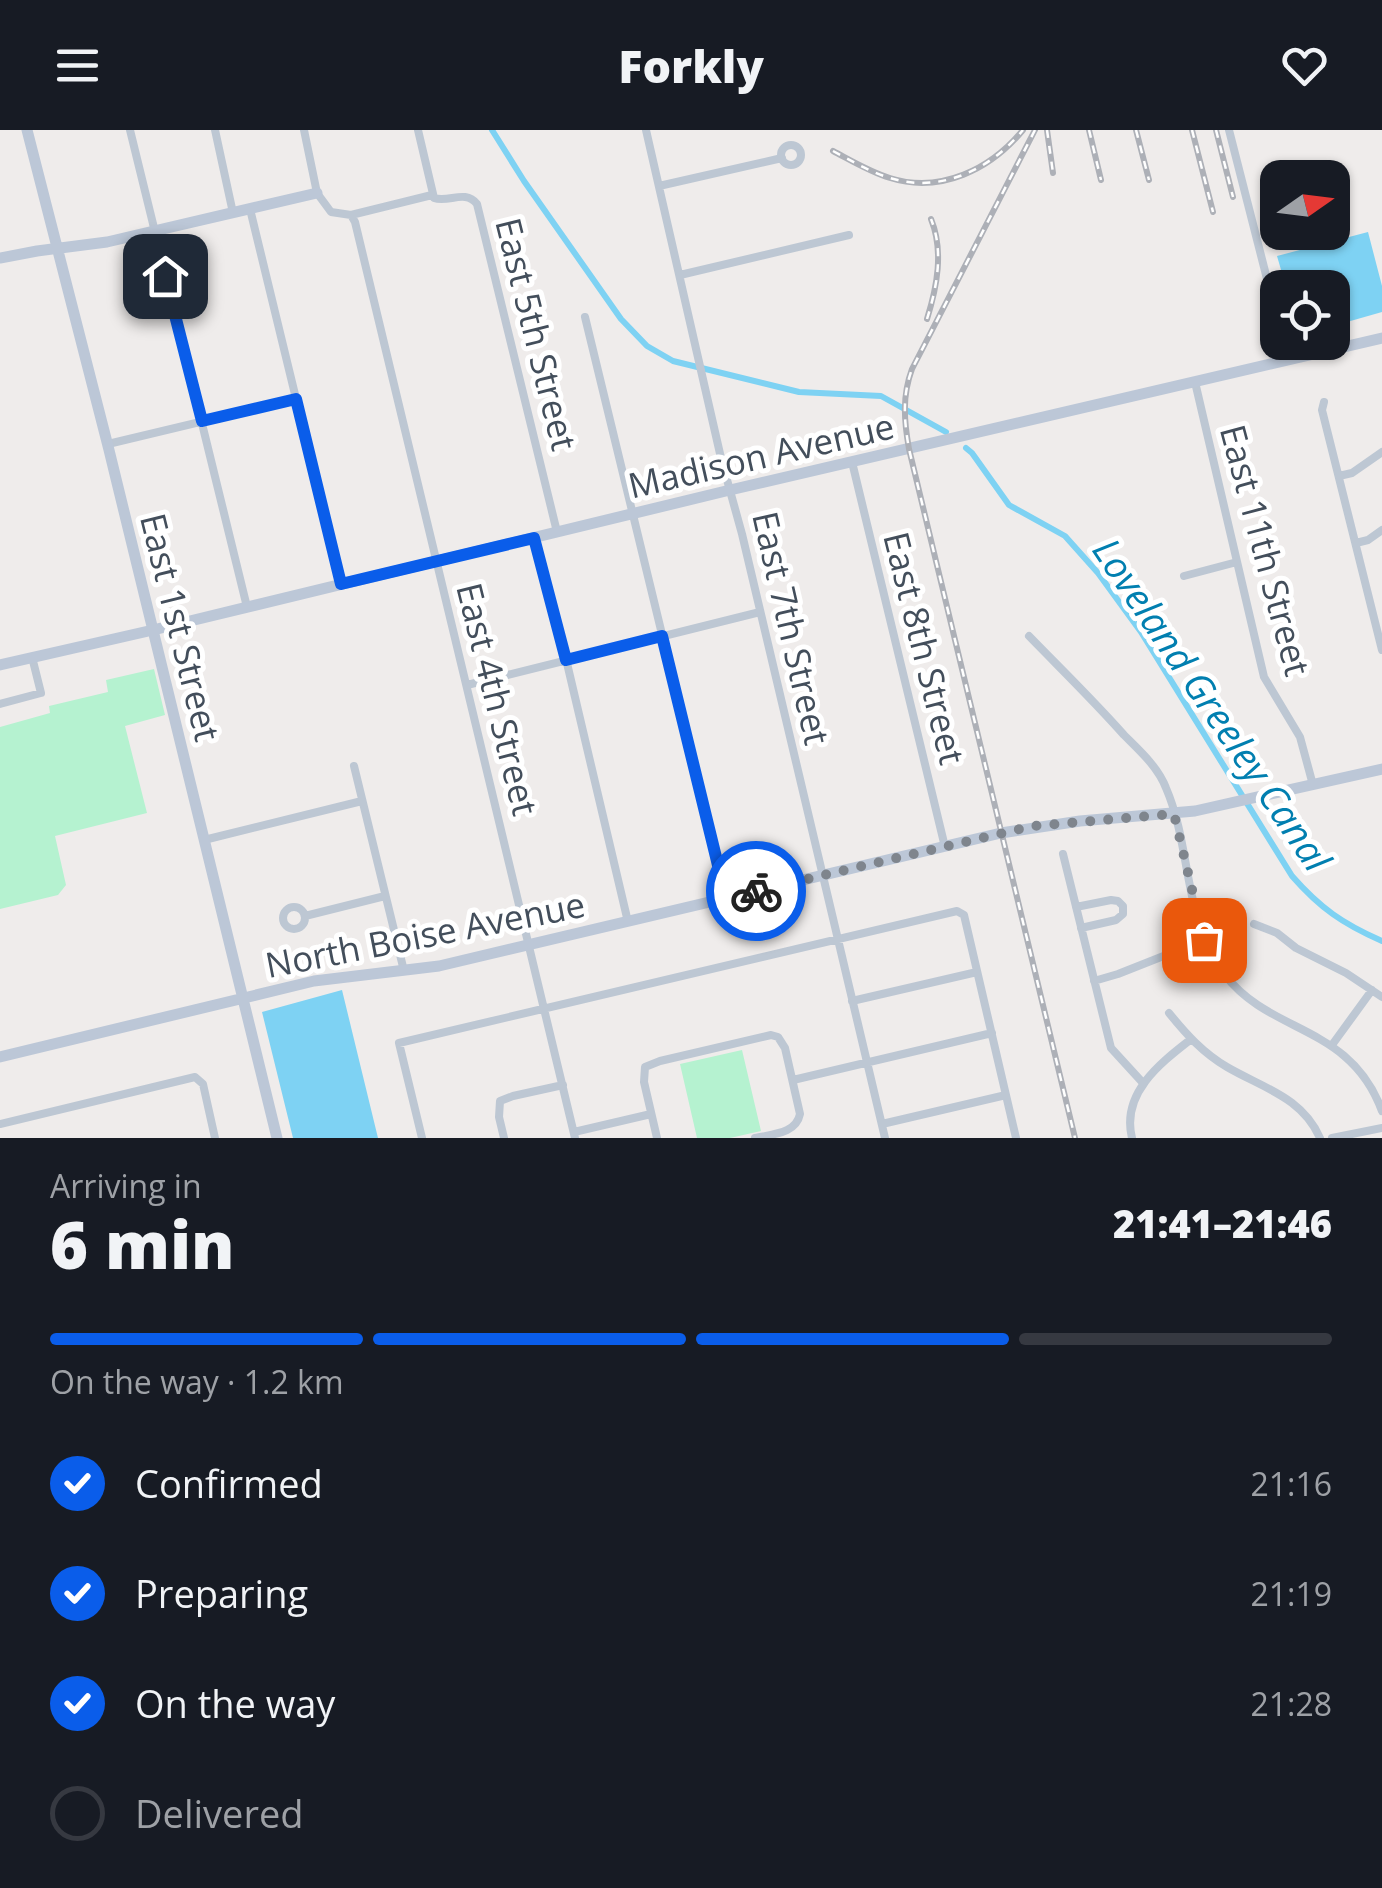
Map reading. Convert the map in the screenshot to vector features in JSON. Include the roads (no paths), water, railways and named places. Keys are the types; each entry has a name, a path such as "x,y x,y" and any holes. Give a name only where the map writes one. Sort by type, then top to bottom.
{"main road":[{"name":"East 1st Street","path":"27,130 108,444 277,1138"},
{"path":"0,258 107,242 318,193"},
{"name":"Madison Avenue","path":"1350,345 1382,338"},
{"name":"Madison Avenue","path":"0,665 1287,360"},
{"name":"North Boise Avenue","path":"0,1056 314,981 439,966 1033,826 1174,814 1236,804 1382,769"}],"street":[{"path":"129,130 247,607"},
{"path":"215,130 233,213"},
{"path":"304,130 318,193 331,212 351,215 432,195 418,130"},
{"name":"East 7th Street","path":"646,130 885,1138"},
{"path":"1229,130 1265,270"},
{"path":"659,186 782,158"},
{"name":"East 5th Street","path":"432,195 437,200 469,196 477,204 557,532"},
{"path":"250,209 341,584"},
{"name":"East 4th Street","path":"351,215 574,1135"},
{"path":"680,276 848,235"},
{"path":"586,317 726,898"},
{"name":"East 11th Street","path":"1195,382 1264,677 1300,737 1312,786"},
{"path":"108,444 296,399"},
{"path":"1324,402 1322,410 1382,650"},
{"path":"1339,476 1352,473 1382,452"},
{"name":"East 8th Street","path":"852,462 945,847"},
{"path":"1356,544 1382,530"},
{"path":"534,538 628,922"},
{"path":"1184,576 1236,562"},
{"path":"466,685 760,612"},
{"path":"1030,636 1162,777 1204,940 1218,966 1236,988 1257,1004 1332,1046 1360,1072 1382,1111"},
{"path":"0,704 40,693 32,657"},
{"path":"354,766 404,971"},
{"path":"204,840 362,801"},
{"path":"1063,854 1111,1048 1144,1084"},
{"path":"305,916 385,896"},
{"path":"1076,908 1111,900 1123,906 1123,914 1116,920 1082,928"},
{"path":"422,1138 399,1043 961,912 1016,1138"},
{"path":"1254,924 1277,933 1382,997"},
{"path":"1094,981 1204,940"},
{"path":"852,1001 977,972"},
{"path":"1332,1046 1372,990"},
{"path":"1169,1013 1190,1040 1224,1065 1296,1104 1320,1138"},
{"path":"793,1080 992,1033"},
{"path":"657,1138 644,1082 645,1067 767,1035 778,1036 785,1048 800,1114 798,1122 789,1129 755,1138"},
{"path":"1132,1138 1128,1116 1131,1104 1144,1084 1190,1040"},
{"path":"0,1124 191,1078 202,1084 216,1138"},
{"path":"504,1138 500,1101 563,1085"},
{"path":"882,1124 1006,1095"},
{"path":"574,1135 651,1114"},
{"path":"1332,1138 1382,1128"}],"water":[{"path":"1368,232 1382,286 1382,312 1350,321 1350,270 1281,270 1277,256 1300,250 1350,250 1350,237"},
{"path":"342,990 378,1138 293,1138 262,1012"}],"waterway":[{"name":"Loveland Greeley Canal","path":"492,130 621,319 647,346 673,361 799,392 881,396 946,432"},
{"name":"Loveland Greeley Canal","path":"966,448 1009,505 1065,536 1098,573 1141,632 1292,876 1333,914 1382,941"}],"railway":[{"path":"833,151 883,176 928,183 980,167 1023,130"},
{"path":"1035,130 912,369 905,419 909,449 1075,1138"},
{"path":"1047,130 1053,173"},
{"path":"1089,130 1101,180"},
{"path":"1136,130 1149,180"},
{"path":"1192,130 1213,212"},
{"path":"1216,130 1233,197"},
{"path":"927,319 938,269 931,219"}]}
